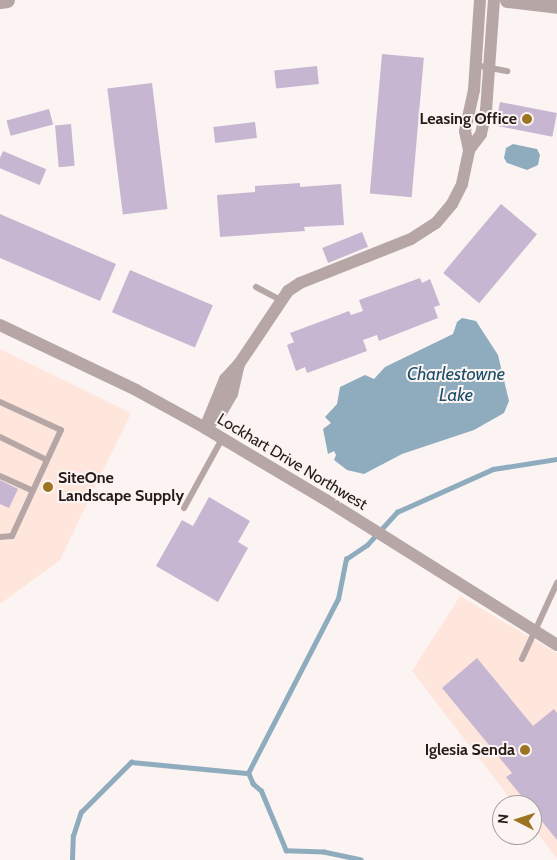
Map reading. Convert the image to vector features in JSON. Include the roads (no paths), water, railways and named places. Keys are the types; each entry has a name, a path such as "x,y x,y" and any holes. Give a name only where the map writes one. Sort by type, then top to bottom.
{"street":[{"path":"0,1 7,0"},
{"path":"205,428 222,411 232,394 239,364 280,300 300,283 411,239 436,223 458,195 468,150 465,131 475,66 480,0"},
{"path":"468,150 481,134 489,90 494,0"},
{"path":"506,0 557,6"},
{"name":"Lockhart Drive Northwest","path":"0,325 136,390 205,428 388,539 533,632 557,645"}],"lane":[{"path":"475,66 507,71"},
{"path":"256,288 280,300"},
{"path":"0,402 61,430 12,536 0,537"},
{"path":"0,437 47,460"},
{"path":"184,508 222,439"},
{"path":"0,476 33,491"},
{"path":"522,659 557,583"}],"water":[{"path":"513,144 537,149 540,155 538,165 527,170 507,163 504,158 506,148"},
{"name":"Charlestowne Lake","path":"462,318 476,321 498,355 509,401 504,413 474,430 402,454 364,474 347,470 334,460 336,455 334,451 328,454 323,429 331,423 325,417 337,404 340,387 365,375 374,379 385,367 453,334 457,322"}],"waterway":[{"path":"361,860 324,852 286,851 261,791 253,784 248,773 338,599 346,559 367,545 397,512 493,469 557,459"},
{"path":"72,860 73,836 81,812 131,762 248,773"}],"place":[{"name":"Leasing Office","path":"527,119"},
{"name":"SiteOne Landscape Supply","path":"48,487"},
{"name":"Iglesia Senda","path":"525,750"}]}
